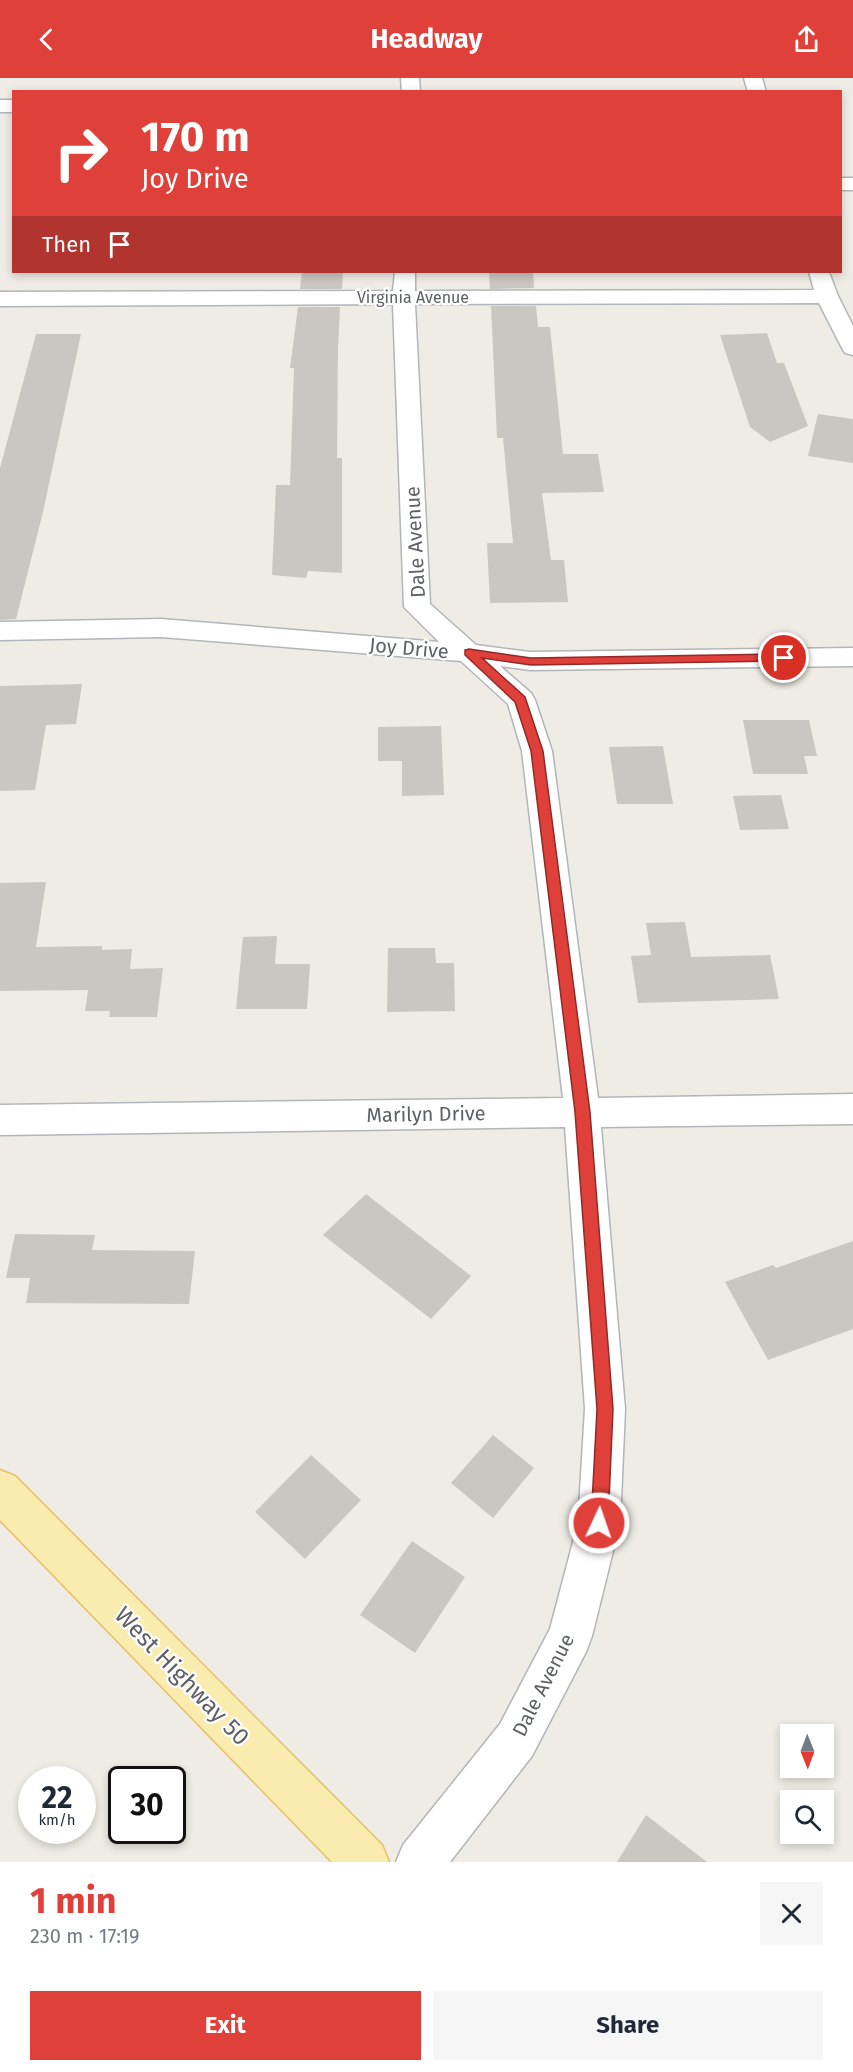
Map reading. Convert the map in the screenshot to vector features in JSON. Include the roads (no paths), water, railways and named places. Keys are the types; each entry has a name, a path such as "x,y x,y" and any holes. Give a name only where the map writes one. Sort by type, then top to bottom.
{"main road":[{"name":"West Highway 50","path":"0,1490 365,1862"}],"street":[{"path":"819,273 827,296 853,348"},
{"name":"Virginia Avenue","path":"0,299 404,284 827,296"},
{"name":"Dale Avenue","path":"404,284 417,607 520,700 537,751 582,1112 605,1409 599,1523 570,1636 516,1740 420,1862"},
{"name":"Joy Drive","path":"0,632 161,628 469,653 531,661 853,657"},
{"name":"Marilyn Drive","path":"0,1119 853,1109"}]}
